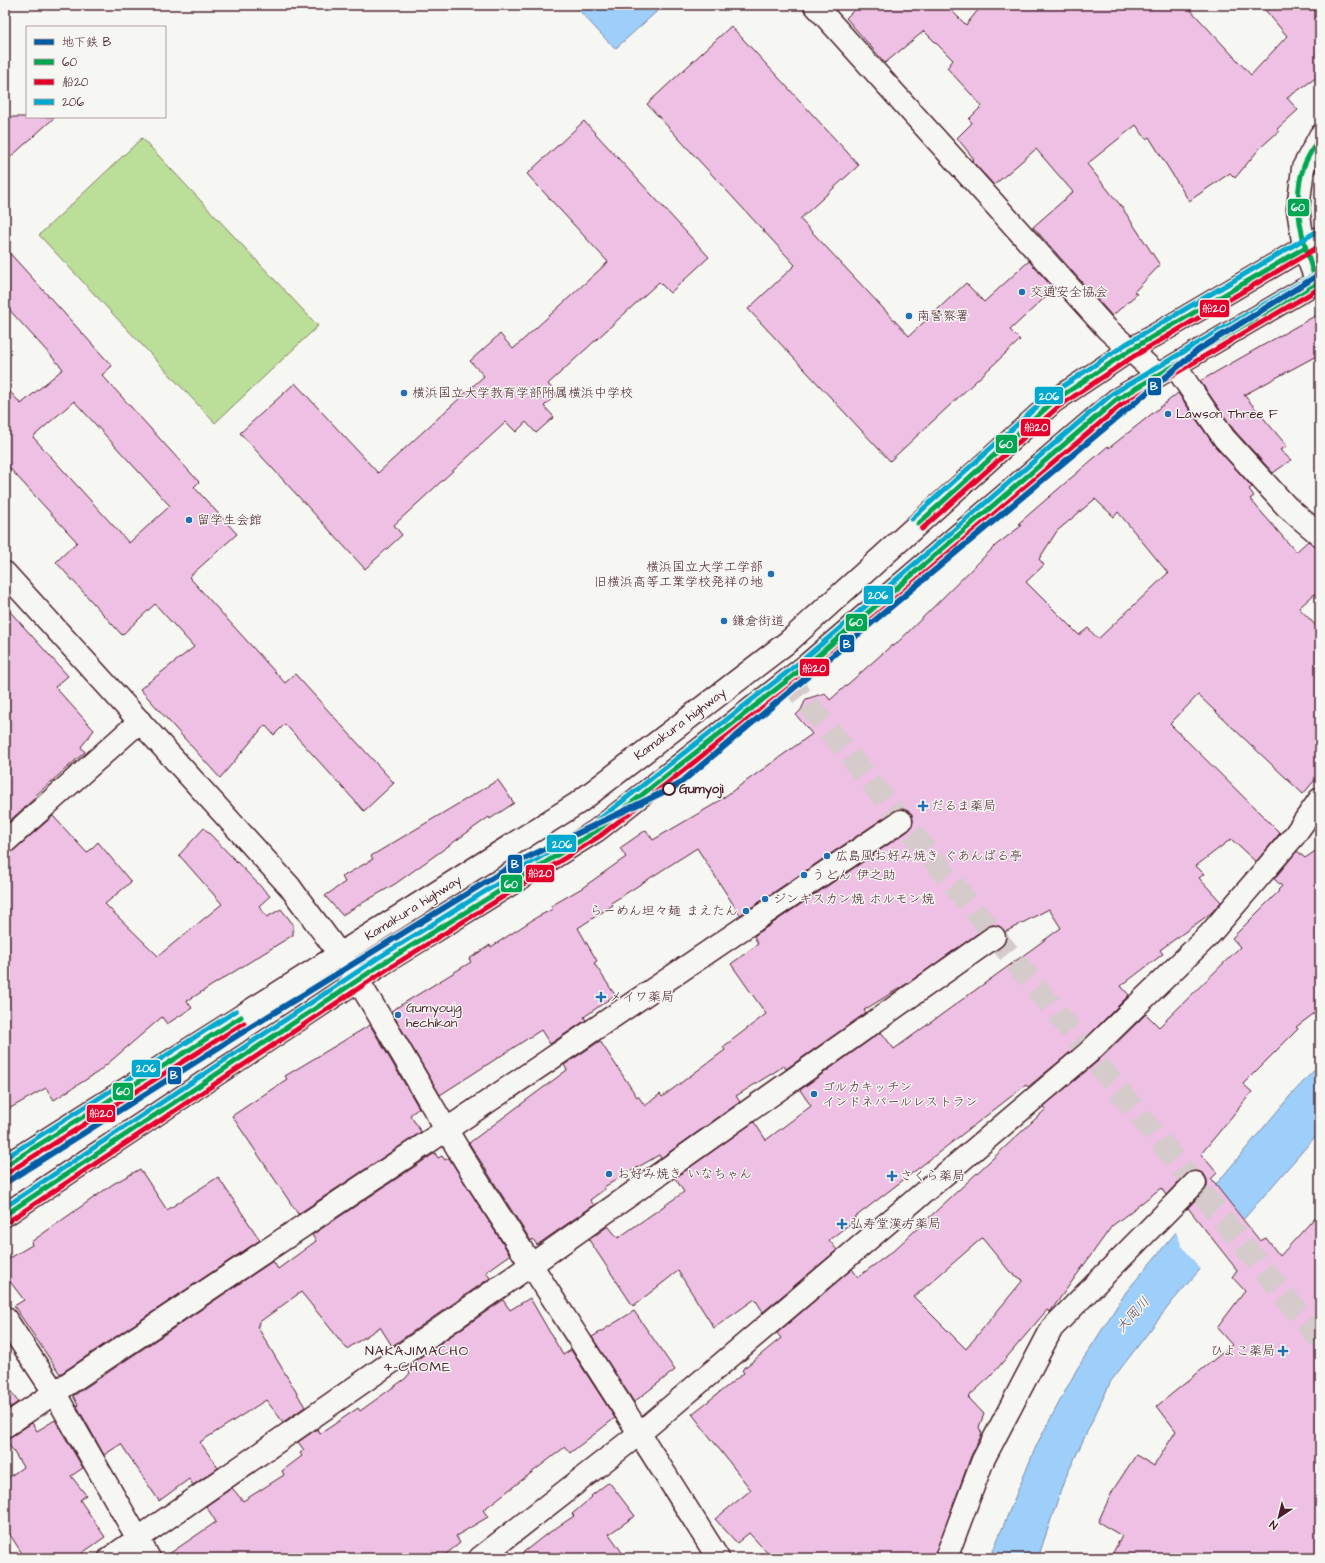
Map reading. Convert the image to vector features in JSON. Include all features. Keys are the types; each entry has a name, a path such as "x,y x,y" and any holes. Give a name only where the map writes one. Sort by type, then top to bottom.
{"street":[{"path":"815,5 1107,329 1130,350 1167,371 1224,438 1287,507 1320,535"},
{"path":"5,1215 358,981 596,831 808,664 1116,400 1167,371 1288,297 1319,282 1312,243 1298,209 1303,168 1320,136"},
{"name":"Kamakura highway","path":"5,1166 584,798 789,641 1054,400 1130,350 1312,243"},
{"path":"5,573 290,887 339,954 358,981 446,1130 531,1265 640,1432 718,1558"},
{"path":"5,842 140,721"},
{"path":"480,1558 640,1432 1088,1053 1209,935 1294,836 1320,799"},
{"path":"5,1426 446,1130 901,821"},
{"path":"110,1558 531,1265 994,937"},
{"path":"946,1558 984,1460 1052,1328 1194,1183"},
{"path":"5,1318 54,1392 149,1558"}],"green space":[{"path":"142,138 318,326 215,423 39,235"}],"water":[{"path":"574,5 664,5 615,49"},
{"name":"大岡川","path":"1320,1064 1320,1131 1171,1303 1111,1381 1064,1481 1038,1558 990,1558 1037,1444 1077,1369 1126,1292 1290,1096"}],"pier":[{"path":"1214,1183 1245,1221 1202,1271 1182,1246 1175,1230"}],"building":[{"path":"859,5 957,5 951,10 966,25 982,5 1186,5 1251,75 1287,36 1261,5 1320,5 1320,75 1287,98 1298,110 1277,129 1279,131 1260,148 1235,178 1230,173 1189,201 1149,137 1146,139 1136,125 1087,164 1121,206 1160,265 1134,292 1137,294 1112,316 1033,227 1073,192 1036,149 994,185 972,161 974,159 957,138 972,123 969,119 982,106 947,68 953,60 924,31 885,63 846,18"},
{"path":"731,26 859,165 800,219 909,336 966,283 984,302 1029,261 1054,289 1010,330 1020,340 890,461 748,309 795,265 647,104"},
{"path":"5,117 54,118 5,162"},
{"path":"584,121 709,257 670,293 659,282 548,384 557,394 544,406 554,417 536,433 526,422 516,432 506,422 394,525 402,535 365,569 240,433 295,383 378,473 484,376 470,361 500,334 513,349 608,262 527,174"},
{"name":"留学生会館","path":"5,248 112,366 102,375 199,482 194,487 237,534 189,577 285,683 295,674 394,783 364,811 285,724 274,735 265,725 220,778 140,689 194,647 155,604 122,635 56,562 77,542 5,463 5,386 21,404 63,369 5,305","holes":["74,401 170,506 129,543 33,437"]},
{"path":"1320,313 1320,354 1244,395 1287,446 1280,450 1291,460 1273,473 1234,430 1200,381"},
{"path":"1178,393 1214,445 1252,487 1249,489 1254,496 1250,499 1296,552 1308,541 1320,547 1320,589 1299,608 1320,630 1320,774 1303,794 1198,695 1170,724 1280,833 1256,862 1231,839 1196,866 1204,874 1199,878 1221,902 1211,913 1160,950 1163,954 1121,986 1129,995 1080,1044 1028,1087 1026,1085 854,1218 855,1220 829,1240 837,1250 763,1312 755,1299 714,1328 678,1271 633,1306 589,1240 608,1226 618,1238 684,1192 675,1178 754,1122 766,1140 811,1106 800,1090 881,1032 894,1049 1061,928 1049,909 1005,932 999,926 992,925 987,927 908,983 864,1010 866,1013 786,1069 784,1066 736,1096 740,1102 661,1158 659,1155 604,1187 605,1189 590,1200 594,1205 537,1245 533,1239 531,1241 469,1143 567,1070 564,1065 600,1041 637,1097 638,1096 645,1106 660,1094 662,1097 725,1050 723,1047 766,1014 731,964 758,944 754,936 908,831 912,826 912,814 906,810 900,809 894,811 740,915 697,848 611,903 613,905 578,928 597,961 594,963 615,995 584,1017 586,1020 550,1044 541,1030 440,1095 391,1011 471,962 469,959 490,945 491,947 537,917 553,909 551,906 582,888 626,857 620,848 646,830 653,840 713,805 812,734 796,715 801,710 806,699 825,693 830,700 892,645 893,647 996,545 1021,526 1019,523 1108,446 1109,448","holes":["1095,499 1114,517 1118,512 1168,573 1098,639 1088,628 1079,635 1026,582 1044,565 1039,559 1057,531"]},
{"path":"5,606 68,676 55,687 94,730 81,747 85,752 35,796 36,797 5,825"},
{"path":"498,780 514,803 490,819 489,817 395,884 342,915 325,896 345,882 342,877 373,859 371,856"},
{"path":"53,816 87,853 98,842 131,882 105,904 158,956 222,904 179,855 204,828 270,896 259,906 267,917 281,909 293,924 293,935 187,1001 192,1008 167,1024 162,1017 98,1072 54,1100 46,1088 5,1111 5,854 13,851"},
{"path":"1320,848 1320,1009 1296,1027 1298,1029 1243,1084 1252,1092 1201,1154 1217,1173 1211,1179 1260,1241 1266,1238 1280,1256 1320,1212 1320,1558 1110,1558 1122,1536 1098,1522 1113,1490 1136,1455 1154,1466 1176,1431 1157,1406 1232,1345 1217,1328 1245,1291 1232,1277 1237,1270 1188,1208 1186,1210 1207,1187 1207,1180 1204,1174 1198,1171 1192,1171 1186,1174 1166,1195 1161,1188 1112,1226 1050,1312 1047,1310 990,1377 968,1397 984,1414 979,1427 982,1434 971,1456 934,1558 772,1558 749,1533 737,1543 715,1519 751,1490 692,1414 744,1373 742,1370 781,1338 777,1333 852,1269 858,1277 893,1251 1046,1109 1044,1106 1097,1062 1146,1014 1159,1027 1240,947 1232,938 1279,891 1278,890 1282,886 1274,879 1297,851 1305,858","holes":["982,1238 1010,1272 1023,1280 966,1349 914,1297"]},
{"path":"370,1025 419,1108 410,1115 421,1132 298,1214 232,1116 287,1079 285,1076"},
{"path":"435,1153 438,1158 442,1156 445,1160 449,1158 510,1255 486,1272 490,1278 392,1346 380,1327 347,1349 301,1292 258,1323 259,1325 257,1326 305,1407 283,1422 266,1400 200,1442 218,1468 193,1485 189,1479 159,1501 121,1444 104,1455 73,1396 273,1261 278,1269 316,1241 312,1235"},
{"path":"140,1169 167,1210 218,1177 260,1240 60,1374 14,1306 24,1300 5,1275 5,1261 32,1245 31,1242 113,1184"},
{"path":"530,1298 563,1355 571,1350 615,1418 570,1453 565,1447 483,1510 488,1517 456,1536 460,1543 441,1558 163,1558 216,1522 206,1506 232,1488 243,1501 284,1475 282,1471 302,1456 300,1453 304,1450 298,1442 317,1429 320,1434 358,1408 360,1411 406,1378 410,1373 406,1367 503,1300 510,1310"},
{"path":"634,1311 675,1370 634,1402 592,1337"},
{"path":"5,1383 18,1402 5,1411"},
{"path":"55,1420 83,1468 71,1476 86,1495 80,1500 105,1537 75,1558 25,1558 5,1527 5,1480 23,1467 5,1438 12,1436 32,1423 37,1431"},
{"path":"609,1482 635,1516 609,1534 626,1558 516,1558 544,1536 574,1516 572,1514"}],"tunnel":[{"path":"788,679 1320,1340"}],"metro line":[{"name":"B","path":"5,1183 246,1030 520,861 678,785 1198,350 1320,274"}],"transit line":[{"name":"60","path":"1316,281 1303,239 1298,210 1298,195 1304,166 1320,136"},
{"name":"206","path":"912,519 1050,395 1126,344 1316,232"},
{"name":"船20","path":"922,529 1058,407 1134,356 1320,246"},
{"name":"60","path":"918,524 1054,401 1130,350 1304,248"},
{"name":"206","path":"5,1207 378,958 592,825 804,659 1112,394 1316,274"},
{"name":"60","path":"5,1215 382,964 596,831 808,664 1116,400 1317,282"},
{"name":"船20","path":"9,1221 386,970 600,836 813,669 1120,406 1320,288"},
{"name":"206","path":"5,1158 236,1011"},
{"name":"60","path":"5,1166 241,1017"},
{"name":"船20","path":"9,1172 244,1023"}],"place":[{"name":"交通安全協会","path":"1022,292"},
{"name":"南警察署","path":"909,316"},
{"name":"横浜国立大学教育学部附属横浜中学校","path":"404,393"},
{"name":"Lawson Three F","path":"1168,414"},
{"name":"留学生会館","path":"189,520"},
{"name":"横浜国立大学工学部 旧横浜高等工業学校発祥の地","path":"771,574"},
{"name":"鎌倉街道","path":"724,621"},
{"name":"Gumyoji","path":"669,789"},
{"name":"だるま薬局","path":"923,806"},
{"name":"広島風お好み焼き ぐあんばる亭","path":"827,856"},
{"name":"うどん 伊之助","path":"804,875"},
{"name":"ジンギスカン焼 ホルモン焼","path":"765,899"},
{"name":"らーめん坦々麺 まえたん","path":"746,911"},
{"name":"メイワ薬局","path":"601,997"},
{"name":"Gumyoujg hechikan","path":"398,1015"},
{"name":"ゴルカキッチン インドネパールレストラン","path":"814,1094"},
{"name":"お好み焼き いなちゃん","path":"609,1174"},
{"name":"さくら薬局","path":"892,1176"},
{"name":"弘寿堂漢方薬局","path":"842,1224"},
{"name":"ひよこ薬局","path":"1283,1351"}],"district":[{"name":"NAKAJIMACHO 4-CHOME","path":"417,1360"}]}
